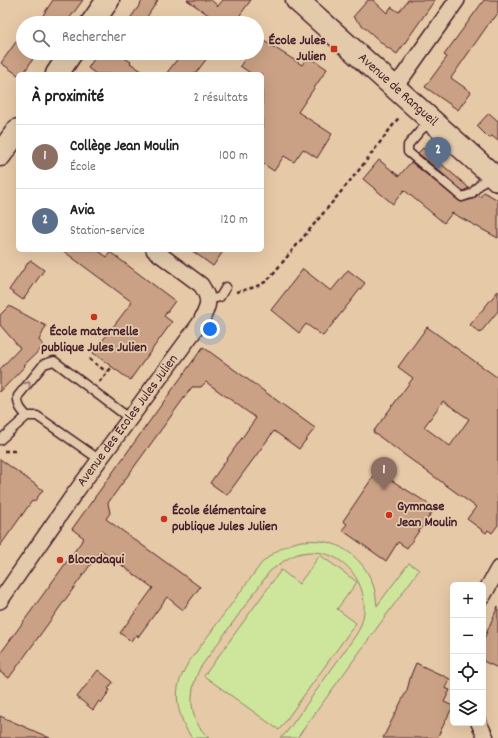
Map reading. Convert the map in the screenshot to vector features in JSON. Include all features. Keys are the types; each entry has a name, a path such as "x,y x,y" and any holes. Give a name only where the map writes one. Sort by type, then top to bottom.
{"street":[{"path":"97,16 108,0"},
{"name":"Avenue de Rangueil","path":"297,0 494,177"},
{"path":"393,87 457,0"},
{"path":"58,72 66,60"},
{"path":"157,252 201,285 206,293 214,298"},
{"name":"Avenue des Écoles Jules Julien","path":"0,601 72,497 200,323 214,298"},
{"path":"486,591 497,573"},
{"path":"480,726 486,738"}],"lane":[{"path":"432,122 420,130 408,145 408,152 462,197 471,194 494,177"},
{"path":"214,298 226,287"},
{"path":"27,416 17,402 18,396 44,364 54,361 130,418"},
{"path":"0,440 27,416 37,416 100,460"}],"path":[{"path":"214,298 254,288 267,281 359,170 403,112"},
{"path":"89,359 108,372"},
{"path":"93,390 112,367"}],"green space":[{"path":"301,541 329,543 345,550 353,556 370,577 375,590 377,606 409,563 419,570 297,738 280,738 286,733 356,635 362,620 364,605 362,590 355,576 346,565 333,557 319,552 298,554 289,558 270,571 200,668 193,687 192,705 197,723 209,738 192,738 184,725 179,710 177,695 180,680 188,663 261,564 280,550"},
{"path":"320,555 357,582 337,609 356,623 279,730 204,676 281,570 299,584"}],"building":[{"path":"53,0 83,0 71,16 43,15"},
{"path":"143,0 158,0 148,16 132,16"},
{"path":"187,0 211,0 218,6 223,0 251,0 239,16 210,16"},
{"path":"368,0 373,0 387,13 391,7 399,12 408,0 435,0 397,54 384,45 353,17"},
{"path":"484,0 498,0 498,13 493,20 492,19 451,78 471,92 458,110 425,87 447,57 444,55"},
{"path":"264,41 302,65 308,56 327,69 298,112 332,134 317,158 303,149 294,162 284,156 274,171 264,164 264,72 249,72 240,66 244,60 264,60"},
{"path":"16,42 16,60 32,60 24,72 16,72 16,74 1,63"},
{"path":"93,60 128,60 143,72 93,72 88,68"},
{"path":"177,60 206,60 197,72 168,72"},
{"path":"489,113 498,121 498,141 492,136 489,138 477,126"},
{"path":"423,148 469,188 463,191 418,153"},
{"path":"379,160 399,176 411,162 461,202 473,199 478,195 480,197 484,192 498,200 498,238 452,213 444,223 404,190 393,204 363,179"},
{"name":"École maternelle publique Jules Julien","path":"65,252 100,252 107,257 110,252 175,301 164,316 172,322 130,380 93,353 132,302"},
{"path":"194,252 223,252 213,266"},
{"path":"30,260 44,270 23,300 9,290"},
{"path":"303,269 331,291 348,270 365,283 323,336 306,324 299,333 271,310"},
{"path":"498,291 498,311 480,333 470,325"},
{"path":"9,306 46,326 39,340 44,346 24,365 25,366 0,392 0,369 20,348 0,325 0,315"},
{"path":"427,327 498,378 498,525 492,533 488,530 486,533 467,519 476,507 373,432 413,378 398,367","holes":["443,401 469,419 450,446 424,427"]},
{"path":"203,347 315,428 299,449 274,431 227,495 210,483 256,418 206,382 201,387 192,387 108,503 110,513 106,519 200,587 183,610 167,597 138,637 135,635 131,641 120,633 153,588 101,550 9,678 0,672 0,654 84,538 72,529"},
{"path":"0,459 43,490 34,502 32,501 0,546"},
{"name":"Gymnase Jean Moulin","path":"377,471 435,508 407,548 398,542 386,561 342,530 347,524 343,521"},
{"path":"498,606 498,668 486,662 486,634"},
{"path":"416,663 450,679 445,688 450,690 444,702 450,705 450,712 437,738 383,738 407,690"},
{"path":"98,670 113,682 108,689 110,690 101,703 99,701 93,710 77,697"},
{"path":"0,716 50,738 0,738"}],"place":[{"name":"École Jules Julien","path":"334,49"},
{"name":"Avia","path":"438,170"},
{"name":"École maternelle publique Jules Julien","path":"94,317"},
{"name":"Collège Jean Moulin","path":"384,490"},
{"name":"Gymnase Jean Moulin","path":"389,515"},
{"name":"École élémentaire publique Jules Julien","path":"164,519"},
{"name":"Blocodaqui","path":"60,560"}]}
